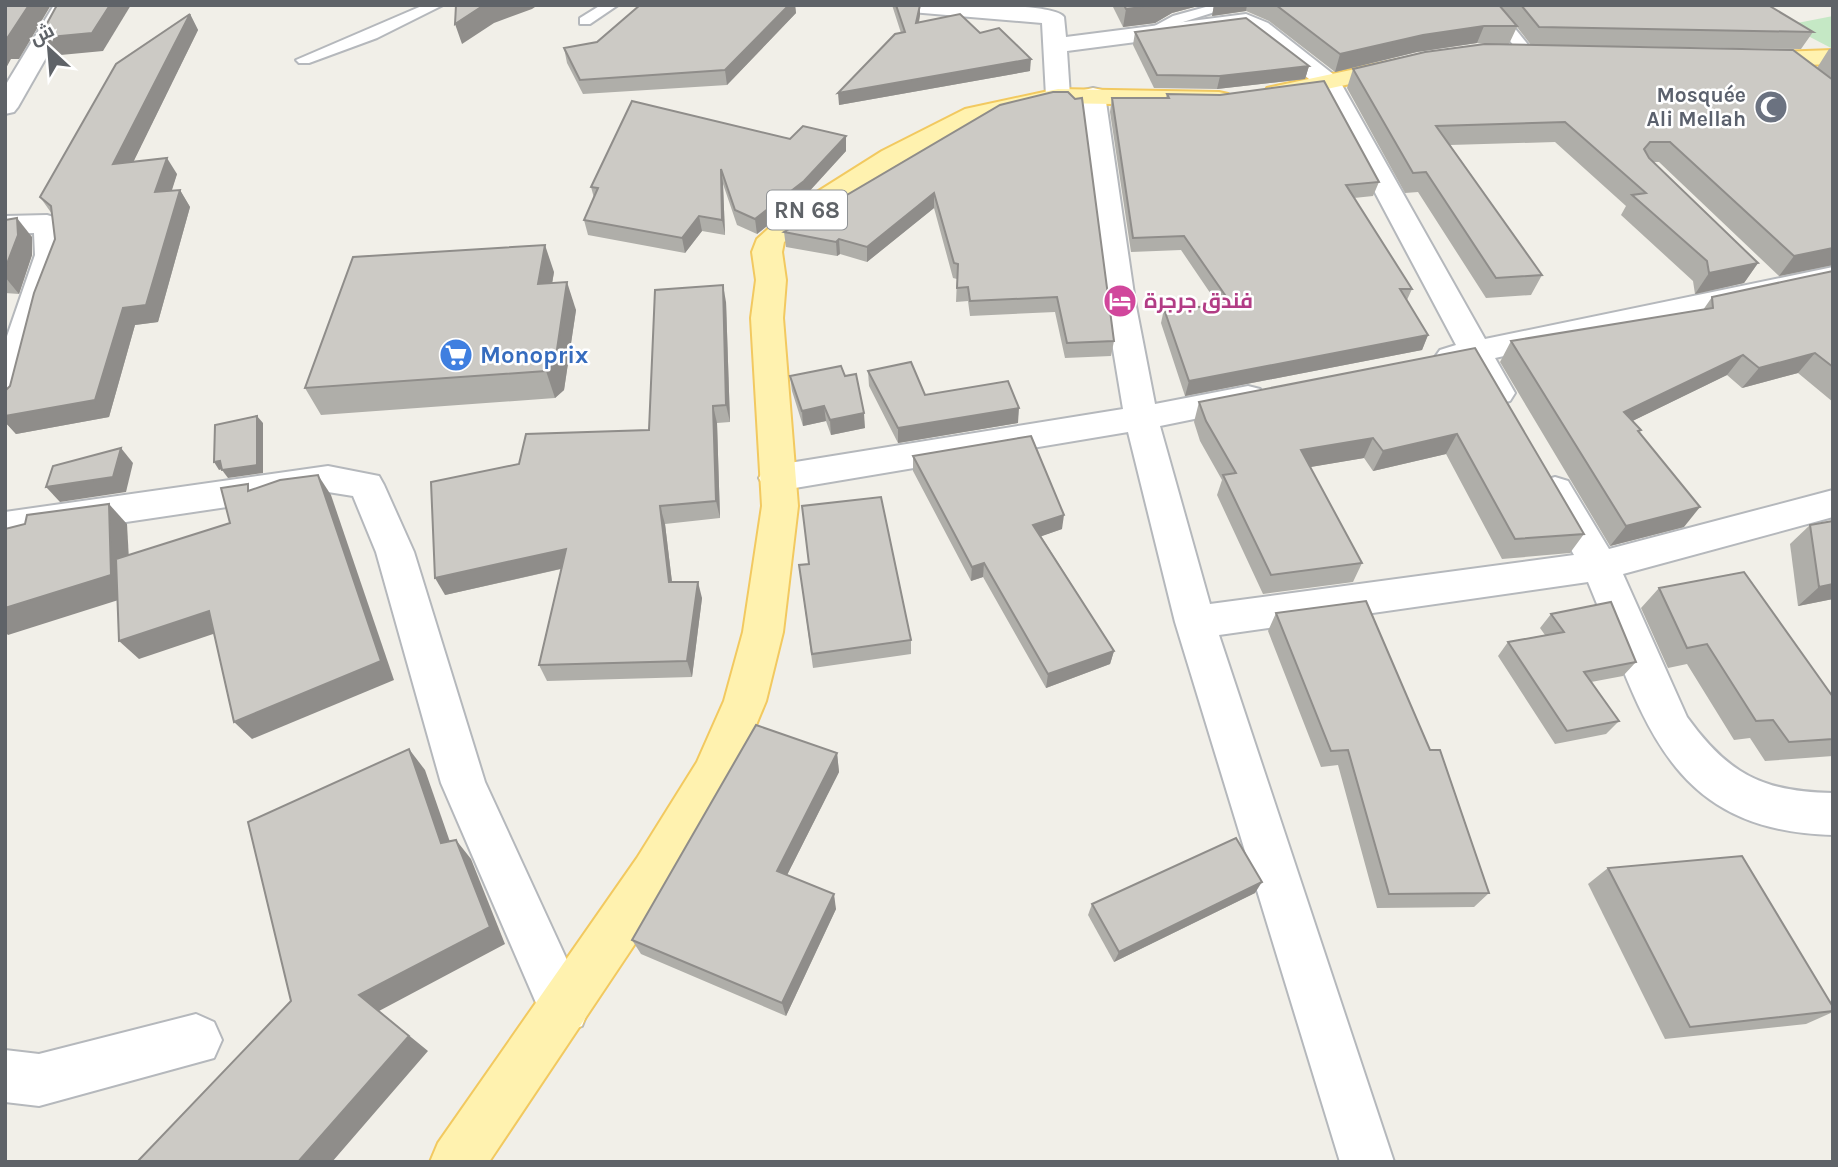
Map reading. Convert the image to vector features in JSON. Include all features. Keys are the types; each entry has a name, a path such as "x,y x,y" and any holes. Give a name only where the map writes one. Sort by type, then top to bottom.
{"main road":[{"path":"1491,54 1542,55"},
{"name":"RN 68","path":"457,1162 654,874 714,774 745,701 763,632 780,506 767,318 771,280 767,252 771,239 800,215 891,157 974,114 1058,96 1216,99 1262,95 1329,83 1436,58"},
{"path":"1718,59 1811,66"}],"street":[{"path":"5,107 65,5"},
{"path":"911,5 1055,11 1058,96"},
{"path":"1055,45 1247,21 1260,28 1329,83 1517,424"},
{"path":"1093,95 1120,301 1141,418 1195,622 1367,1162"},
{"path":"5,225 47,225 50,255 30,309 5,402"},
{"path":"1421,363 1475,352 1761,279 1833,276"},
{"path":"777,478 1141,418 1274,392"},
{"path":"1538,460 1600,566 1671,729 1684,750 1704,772 1730,791 1758,805 1788,813 1833,814"},
{"path":"5,526 328,479 366,485 395,552 463,783 564,1008"},
{"path":"1195,622 1600,566 1833,503"},
{"path":"5,1076 38,1080 196,1040"}],"lane":[{"path":"304,60 372,35 436,5"},
{"path":"585,20 611,5"},
{"path":"1146,35 1178,19 1230,5"},
{"path":"1488,5 1542,55"}],"green space":[{"path":"1833,16 1833,49 1787,25"}],"building":[{"path":"5,5 29,5 6,40 5,40"},
{"path":"57,5 110,5 92,33 39,38"},
{"path":"456,5 484,5 455,24"},
{"path":"640,5 789,5 725,70 580,80 564,48 597,42"},
{"path":"896,5 920,5 916,23 960,14 980,33 999,28 1031,59 838,93 895,34 905,32"},
{"path":"1124,5 1158,5 1126,9"},
{"path":"1276,5 1499,5 1517,26 1484,26 1423,35 1340,54"},
{"path":"1521,5 1768,5 1813,32 1539,27"},
{"path":"190,14 113,164 167,158 155,192 180,190 146,305 123,308 95,400 5,416 5,391 10,386 34,293 55,239 51,206 40,197 116,64"},
{"path":"1246,18 1309,66 1220,76 1157,75 1135,32"},
{"path":"1485,44 1793,50 1833,80 1833,248 1794,256 1670,142 1650,142 1644,149 1649,158 1758,263 1709,273 1707,261 1632,195 1646,193 1565,122 1436,126 1542,275 1496,278 1426,172 1413,173 1353,69 1425,52"},
{"path":"1324,81 1379,182 1346,185 1412,289 1400,289 1428,335 1189,381 1164,309 1232,305 1184,236 1133,238 1112,98 1169,98 1167,94 1220,95"},
{"path":"1053,92 1068,92 1075,99 1082,98 1114,341 1067,343 1057,297 970,301 968,287 957,288 958,264 954,263 934,193 867,247 839,239 836,242 784,232 1000,105"},
{"path":"632,101 790,139 803,126 846,136 804,181 755,219 735,210 721,169 722,220 699,216 682,238 584,220 598,188 591,187"},
{"path":"17,218 18,235 5,269 5,220"},
{"name":"Monoprix","path":"545,245 538,284 567,282 555,363 546,371 305,388 353,257"},
{"path":"1833,271 1833,367 1815,353 1759,368 1743,355 1624,412 1700,507 1626,526 1511,341 1713,308 1712,297"},
{"path":"723,285 726,405 713,406 716,501 660,506 669,582 698,582 687,661 539,665 566,549 435,578 431,482 519,464 526,434 649,430 655,290"},
{"path":"1475,348 1584,534 1515,539 1457,434 1383,451 1373,438 1301,450 1362,563 1271,575 1223,475 1236,473 1206,421 1199,402"},
{"path":"911,362 925,395 1008,381 1019,408 898,428 868,371"},
{"path":"841,366 845,376 856,374 864,413 830,420 824,406 802,411 790,376"},
{"path":"257,416 257,465 222,470 220,461 214,462 215,425"},
{"path":"1031,436 1064,515 1033,525 1114,651 1048,674 984,563 972,567 913,456"},
{"path":"121,448 113,477 46,487 53,466"},
{"path":"318,475 381,661 234,722 209,611 119,641 116,559 230,523 221,488 248,484 248,491 280,480"},
{"path":"881,497 911,640 812,654 799,565 809,564 802,506"},
{"path":"109,504 111,575 5,608 5,529 25,524 27,515"},
{"path":"1833,521 1833,584 1819,587 1810,525"},
{"path":"1744,572 1833,697 1833,739 1789,742 1773,720 1756,721 1707,644 1687,648 1659,588"},
{"path":"1366,601 1430,750 1440,750 1489,893 1389,894 1348,750 1331,751 1276,613"},
{"path":"1611,602 1636,662 1584,672 1619,721 1567,731 1508,642 1564,632 1551,614"},
{"path":"756,725 837,753 777,871 834,894 782,1003 632,940"},
{"path":"409,749 441,843 456,840 490,927 359,995 409,1036 298,1162 137,1162 291,1001 248,822"},
{"path":"1236,838 1262,882 1119,952 1092,904"},
{"path":"1742,856 1833,1011 1690,1027 1608,868"}],"place":[{"name":"Mosquée Ali Mellah","path":"1771,107"},
{"name":"فندق جرجرة","path":"1120,301"},
{"name":"Monoprix","path":"456,355"}]}
